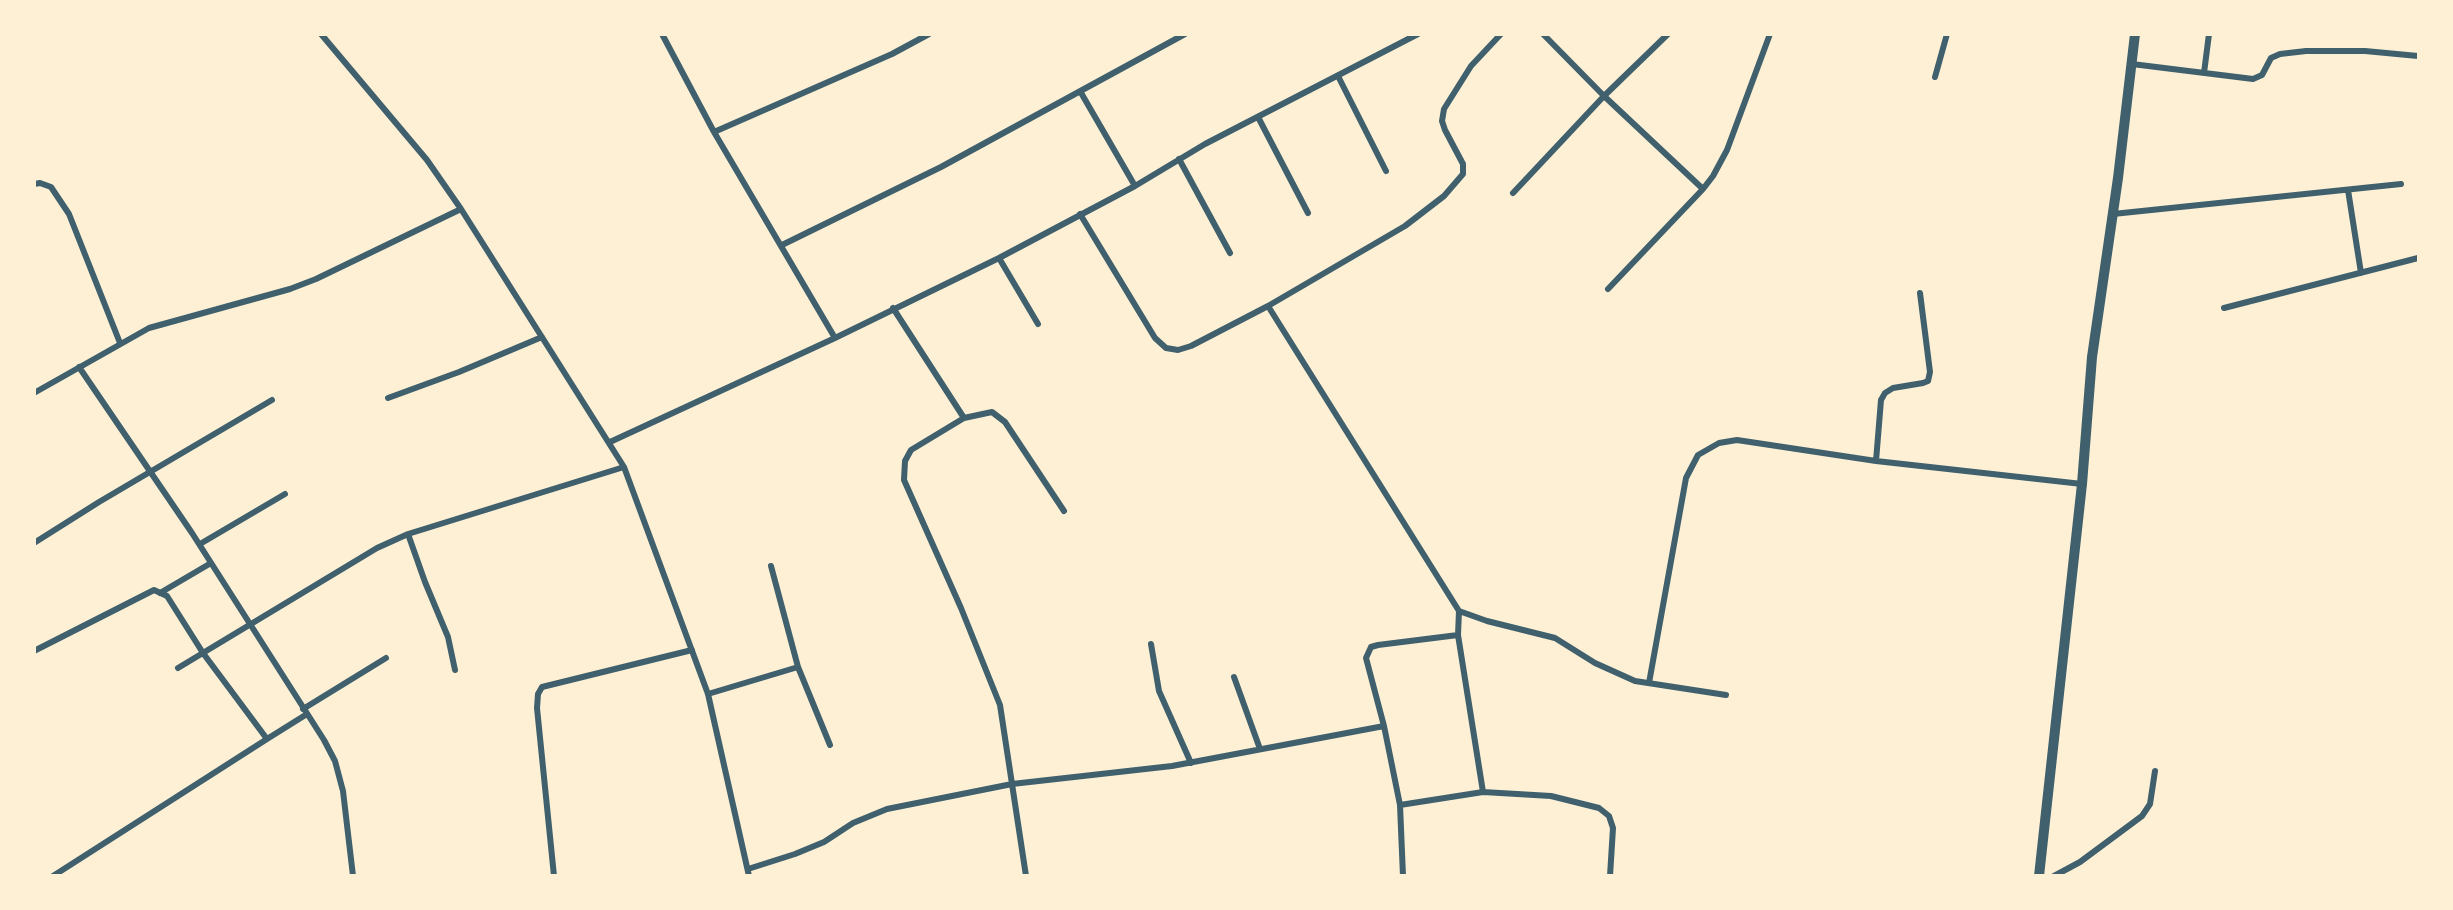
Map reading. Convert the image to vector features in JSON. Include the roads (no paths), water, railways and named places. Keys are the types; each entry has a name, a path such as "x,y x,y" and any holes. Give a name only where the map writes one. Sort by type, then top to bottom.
{"street":[{"path":"321,34 427,160 461,209 624,467 708,694 748,872 824,842 853,823 886,809 1012,783 1191,763 1384,726"},
{"path":"662,34 714,132 835,338"},
{"path":"714,132 892,54 928,34"},
{"path":"782,245 869,204 1185,34"},
{"path":"610,442 835,338 999,258 1135,186 1179,159 1418,34"},
{"path":"1080,214 1155,338 1166,348 1178,350 1191,346 1268,306 1405,226 1444,196 1463,174 1463,164 1442,121 1444,109 1471,66 1501,34"},
{"path":"1544,34 1604,96 1703,189"},
{"path":"1513,193 1604,96 1668,34"},
{"path":"1608,289 1703,189 1727,150 1770,34"},
{"path":"1935,76 1947,34"},
{"path":"2038,876 2082,484 2092,357 2113,214 2135,34"},
{"path":"2204,73 2209,34"},
{"path":"2132,64 2253,79 2262,75 2271,58 2280,54 2306,51 2365,51 2418,56"},
{"path":"1338,76 1386,171"},
{"path":"1080,91 1135,186"},
{"path":"1258,117 1308,213"},
{"path":"1179,159 1230,253"},
{"path":"34,184 40,183 51,187 69,213 120,343"},
{"path":"2113,214 2401,184"},
{"path":"2348,190 2361,273"},
{"path":"34,393 149,328 316,279 461,209"},
{"path":"999,258 1038,324"},
{"path":"2224,308 2418,258"},
{"path":"1876,461 1881,400 1885,393 1893,388 1923,384 1928,381 1930,372 1920,292"},
{"path":"1268,306 1460,611 1458,635 1483,792"},
{"path":"893,308 964,418"},
{"path":"388,398 459,372 542,337"},
{"path":"79,367 200,544 335,761 343,791 353,876"},
{"path":"34,543 272,400"},
{"path":"1026,876 1000,705 904,480 904,461 911,450 964,418 992,412 1005,422 1064,511"},
{"path":"1648,683 1686,478 1698,454 1719,443 1737,440 1876,461 2082,484"},
{"path":"178,668 377,548 408,534 624,467"},
{"path":"200,544 285,494"},
{"path":"408,534 424,582 448,637 455,670"},
{"path":"160,593 211,563"},
{"path":"771,566 798,667 830,745"},
{"path":"34,651 154,590 166,596 203,653 267,739"},
{"path":"1460,611 1487,621 1555,638 1596,663 1635,681 1726,695"},
{"path":"1403,876 1400,805 1384,726 1366,658 1367,651 1378,645 1458,635"},
{"path":"1151,644 1159,691 1191,763"},
{"path":"554,876 537,708 538,694 542,687 554,682 692,650"},
{"path":"53,876 267,739 386,658"},
{"path":"708,694 798,667"},
{"path":"1234,677 1260,749"},
{"path":"2054,876 2080,862 2142,816 2150,804 2155,771"},
{"path":"1400,805 1483,792 1551,796 1599,808 1609,816 1613,828 1610,876"}]}
